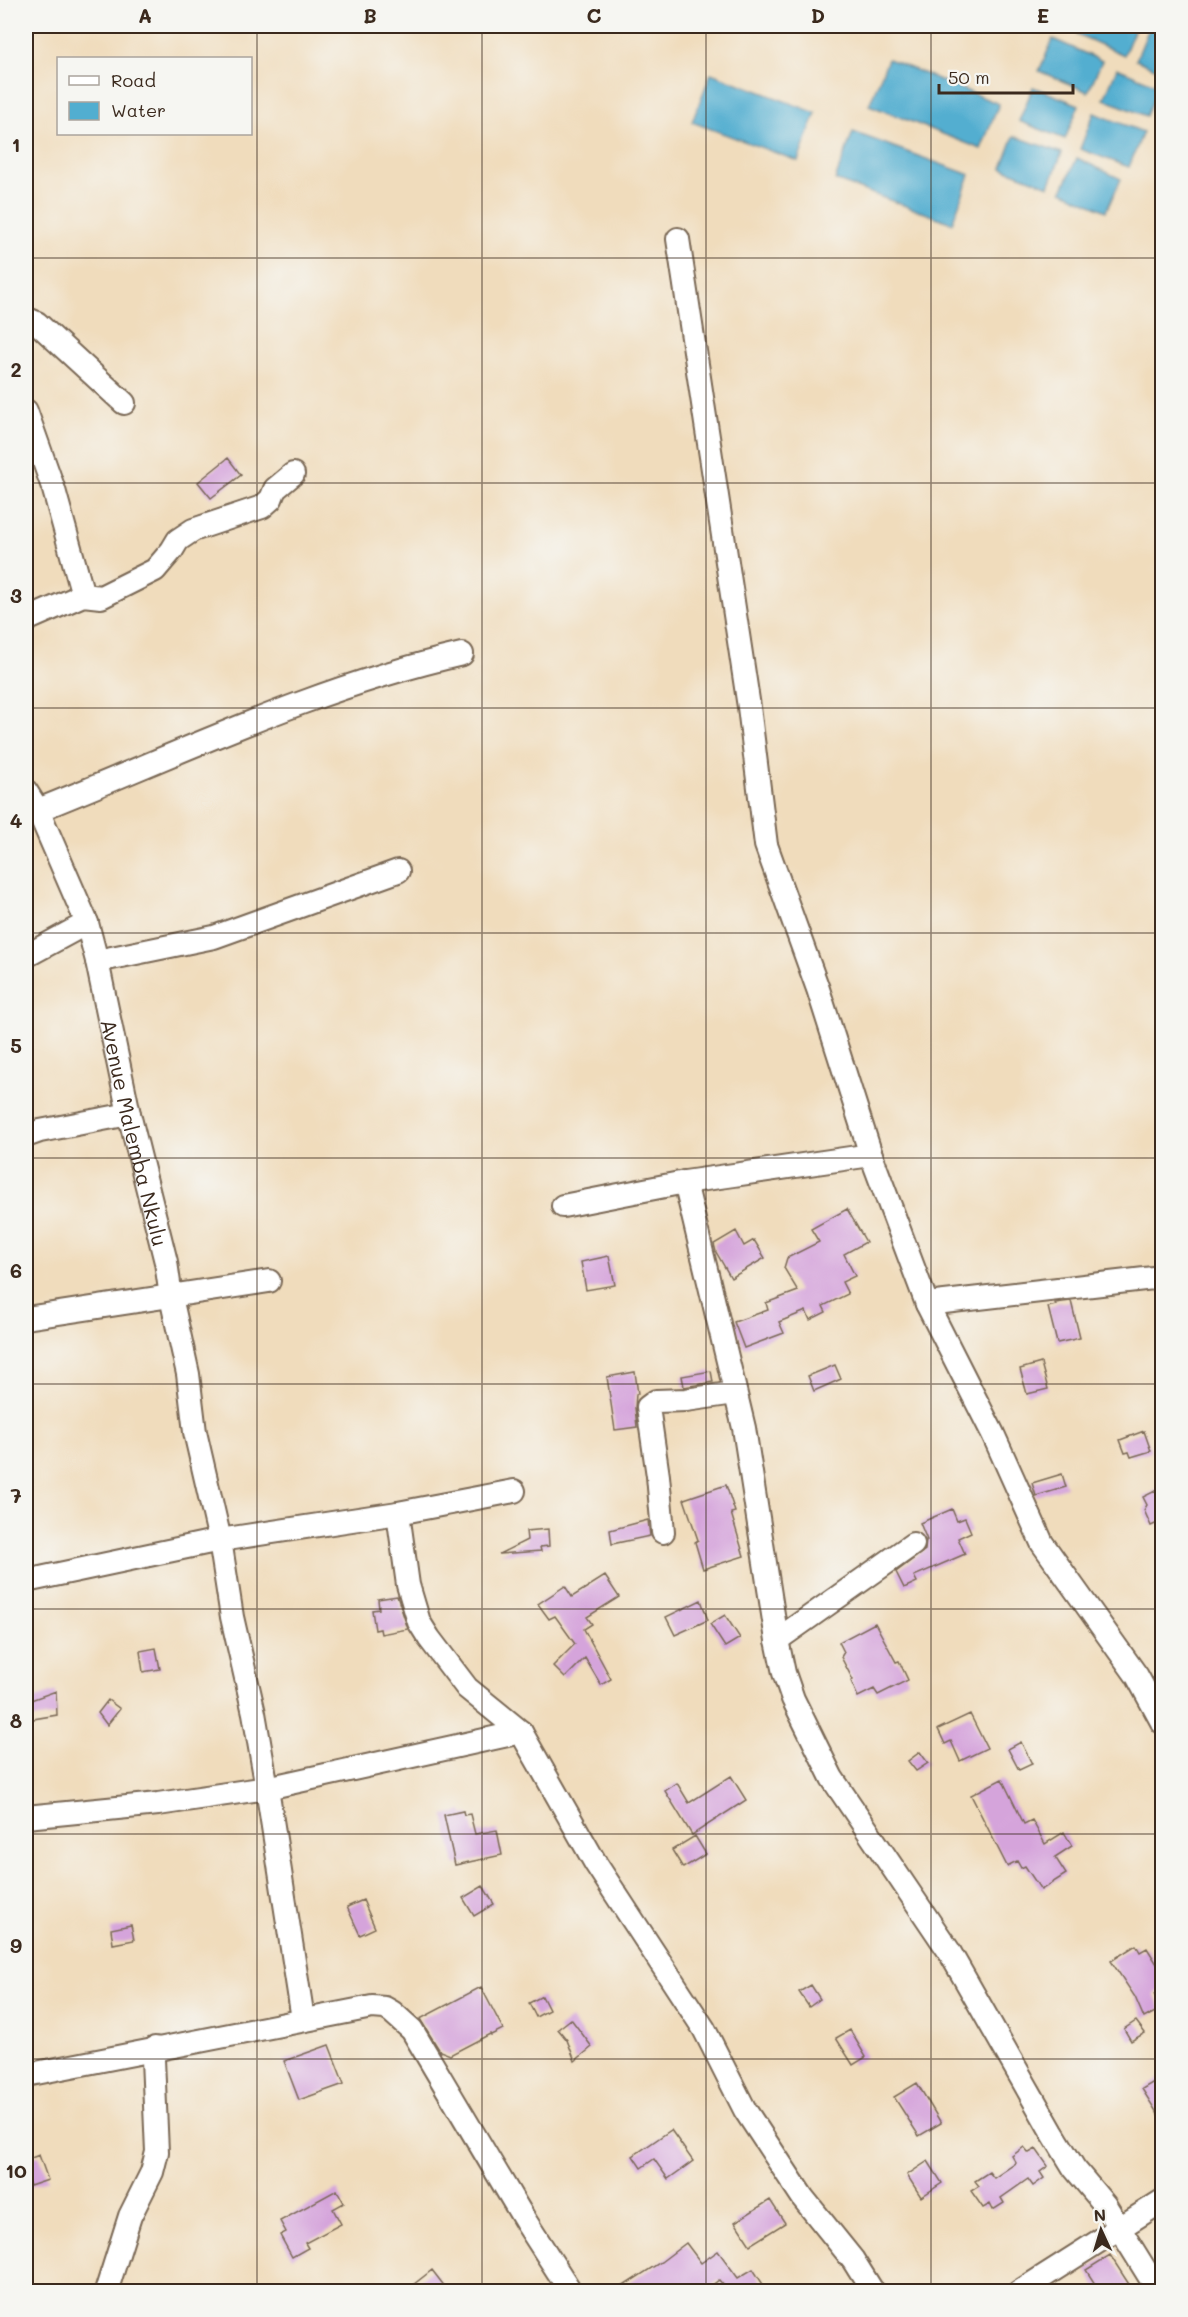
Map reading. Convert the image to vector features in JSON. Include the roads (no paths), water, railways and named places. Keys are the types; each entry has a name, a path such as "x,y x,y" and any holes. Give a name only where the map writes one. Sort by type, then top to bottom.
{"street":[{"path":"678,239 749,707 766,845 818,989 870,1155 927,1304 993,1434 1042,1543 1137,1676 1162,1722"},
{"path":"26,322 38,323 124,403"},
{"path":"26,411 54,490 83,595"},
{"path":"26,620 83,595 101,597 155,570 178,540 193,530 262,507 270,499 275,489 293,474"},
{"path":"38,810 134,772 201,740 289,706 369,679 462,654"},
{"name":"Avenue Malemba Nkulu","path":"26,790 38,810 87,923 129,1114 166,1262 171,1297 188,1374 195,1432 220,1540 232,1617 254,1713 303,2019"},
{"path":"97,961 214,937 398,871"},
{"path":"26,956 87,923"},
{"path":"26,1136 40,1131 129,1114"},
{"path":"563,1206 685,1182 870,1155"},
{"path":"685,1182 751,1466 777,1640 793,1699 832,1778 949,1951 1064,2151 1105,2205 1159,2292"},
{"path":"927,1304 1162,1277"},
{"path":"26,1318 269,1281"},
{"path":"663,1532 648,1407 656,1401 735,1394"},
{"path":"26,1581 220,1540 398,1513 514,1491"},
{"path":"398,1513 405,1569 419,1622 467,1688 520,1732 596,1864 704,2029 745,2110 803,2198 854,2260 873,2292"},
{"path":"777,1640 913,1544"},
{"path":"26,1817 136,1807 267,1788 520,1732"},
{"path":"26,2075 303,2019 372,2007 385,2008 412,2030 526,2222 571,2292"},
{"path":"106,2292 130,2216 152,2172 157,2152 153,2059 155,2048"},
{"path":"1019,2292 1162,2201"}],"water":[{"path":"1080,26 1136,26 1124,55 1077,34"},
{"path":"1150,26 1162,26 1162,71 1136,60"},
{"path":"1053,39 1102,61 1088,92 1039,71"},
{"path":"888,59 999,104 981,149 869,105"},
{"path":"1117,68 1159,86 1146,116 1104,99"},
{"path":"711,73 816,113 798,161 692,122"},
{"path":"1033,87 1079,105 1065,139 1019,121"},
{"path":"1094,113 1143,132 1129,167 1080,149"},
{"path":"853,132 970,175 952,223 835,180"},
{"path":"1014,136 1062,153 1049,186 1002,168"},
{"path":"1077,158 1121,179 1106,211 1062,191"}]}
